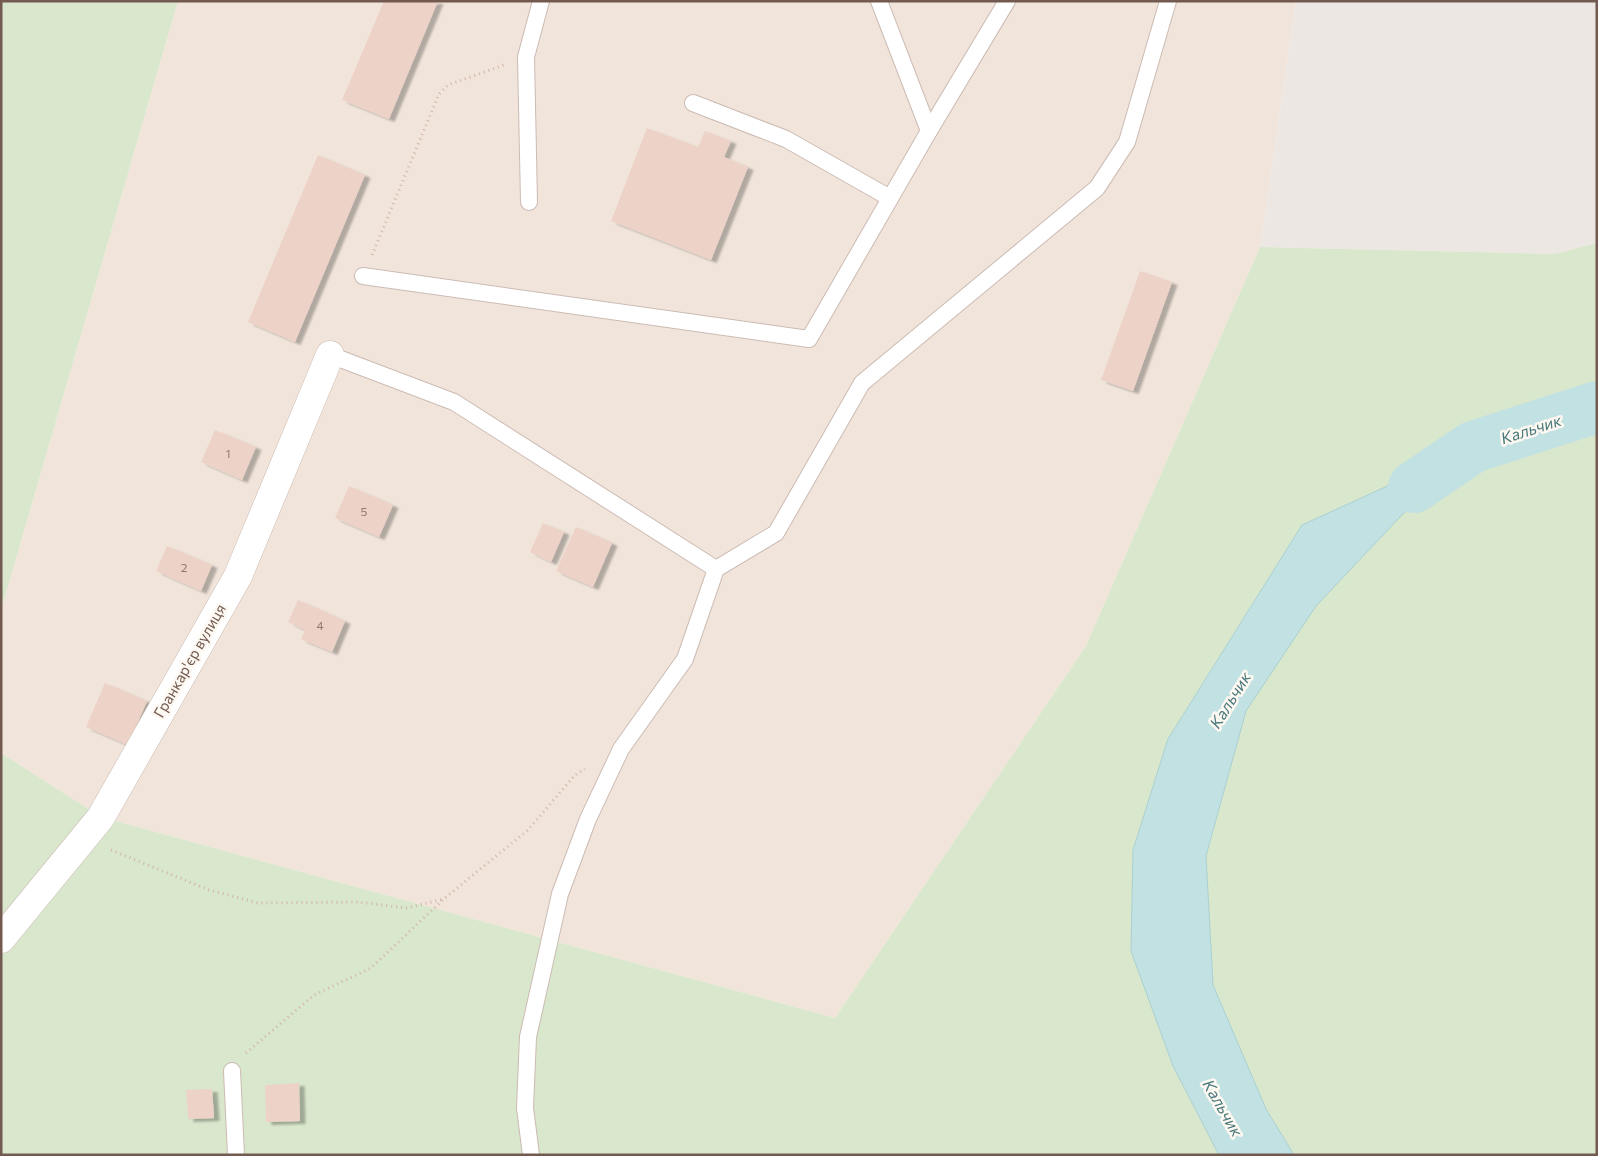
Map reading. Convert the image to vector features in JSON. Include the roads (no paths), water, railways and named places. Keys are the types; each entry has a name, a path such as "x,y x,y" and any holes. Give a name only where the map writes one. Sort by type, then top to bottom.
{"street":[{"name":"Гранкар'єр вулиця","path":"1,939 101,817 238,576 330,355"}],"lane":[{"path":"529,202 526,57 541,1"},
{"path":"879,1 929,131"},
{"path":"364,276 809,339 929,131 1007,1"},
{"path":"531,1155 525,1108 528,1037 560,894 588,819 621,749 685,659 716,569 776,533 862,383 1097,188 1127,142 1168,1"},
{"path":"693,103 786,139 890,198"},
{"path":"330,355 454,402 716,569"},
{"path":"232,1071 236,1155"}],"water":[{"path":"1473,447 1401,516 1316,606 1246,711 1206,856 1213,985 1266,1109 1294,1155 1219,1155 1173,1066 1131,951 1133,850 1168,739 1302,525"}],"waterway":[{"name":"Кальчик","path":"1414,487 1473,447 1597,407"}]}
